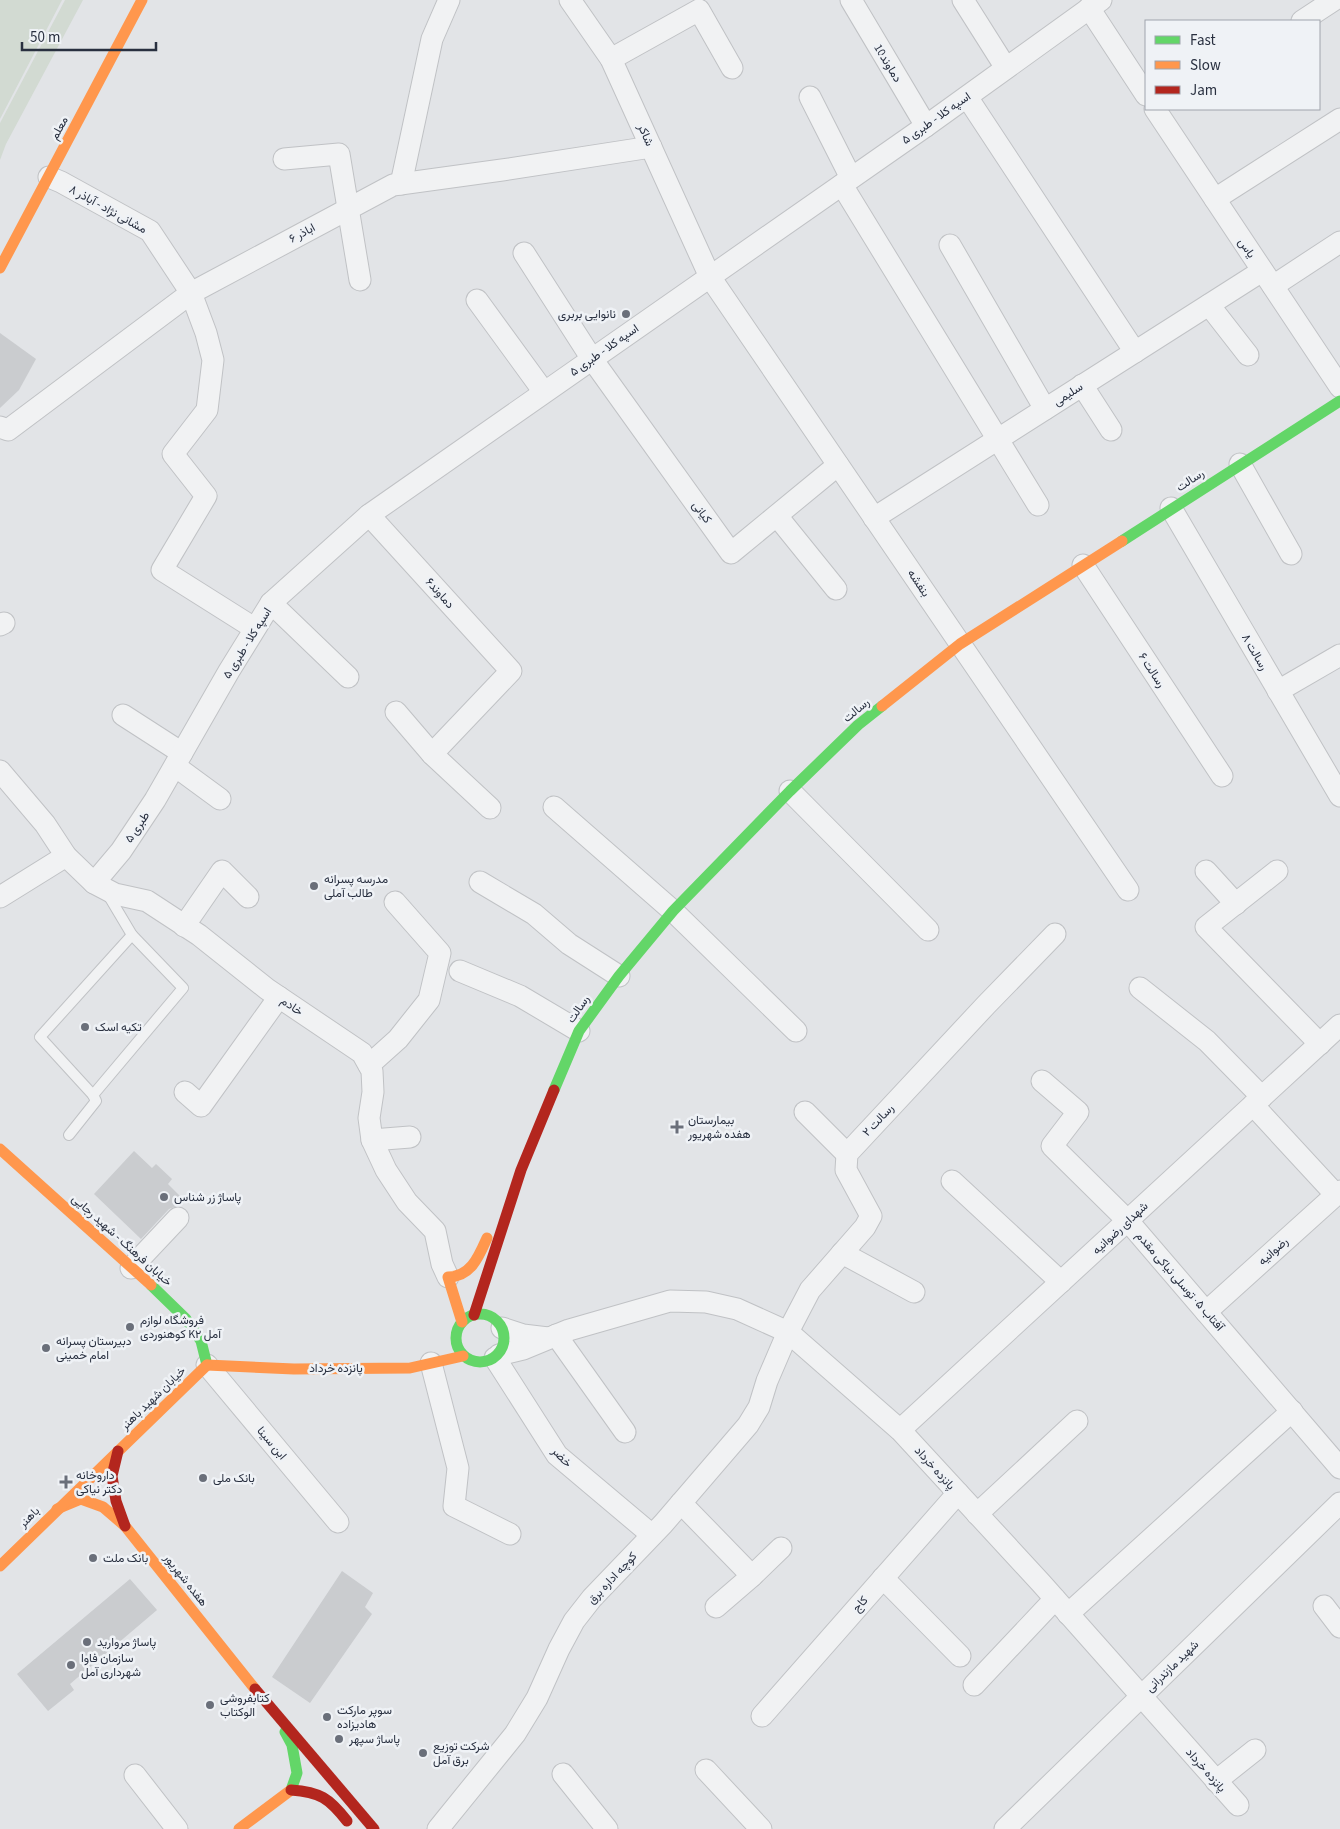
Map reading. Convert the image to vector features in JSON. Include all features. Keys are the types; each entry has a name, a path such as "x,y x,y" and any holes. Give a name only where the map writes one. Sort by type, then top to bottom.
{"main road":[{"name":"معلم","path":"0,268 142,0"},
{"name":"رسالت","path":"474,1315 521,1170 579,1031 619,976 673,910 858,724 960,644 1340,401"},
{"name":"خیابان فرهنگ - شهید رجایی","path":"0,1150 171,1303 186,1319 201,1341 207,1365"},
{"name":"رسالت","path":"448,1277 457,1278 467,1272 488,1237 504,1193 521,1170"},
{"path":"448,1277 462,1322"},
{"path":"474,1315 491,1316 502,1328 505,1342 497,1356 479,1363 463,1356 457,1345 457,1333 462,1322 474,1315"},
{"name":"پانزده خرداد","path":"207,1365 294,1368 410,1368 463,1356"},
{"name":"خیابان شهید باهنر","path":"118,1451 207,1365"},
{"path":"57,1509 118,1451"},
{"path":"118,1451 112,1476 116,1501 125,1526"},
{"name":"هفده شهریور","path":"57,1509 81,1499 103,1507 125,1526 275,1714 374,1829"},
{"name":"باهنر","path":"0,1566 57,1509"},
{"name":"هفده شهریور","path":"275,1714 292,1745 297,1773 291,1790"},
{"path":"239,1829 291,1790 312,1791 331,1800 353,1829"}],"street":[{"path":"401,184 432,39 449,0"},
{"name":"شاکر","path":"570,0 611,59 710,277"},
{"name":"دماوند10","path":"851,0 926,126"},
{"path":"963,0 1006,68"},
{"path":"1304,20 1334,0"},
{"path":"1095,4 1145,93"},
{"name":"اسپه کلا - طبری ۵","path":"178,760 254,628 271,603 369,515 926,126 1095,4"},
{"path":"611,59 699,10 732,68"},
{"path":"966,96 1134,352"},
{"path":"810,97 846,182 997,440 1038,505"},
{"name":"یاس","path":"1163,111 1215,199 1340,387"},
{"path":"1215,199 1340,118"},
{"name":"اباذر ۶","path":"0,427 8,430 191,293 393,185 651,147"},
{"path":"284,159 339,154 360,280"},
{"name":"مشانی نژاد - آباذر ۸","path":"49,177 150,231 191,293 214,360 207,410 173,454 206,496 162,570 254,628"},
{"name":"سلیمی","path":"874,518 1209,305 1268,279 1340,242"},
{"path":"950,245 1045,409"},
{"path":"524,253 592,359"},
{"name":"بنفشه","path":"710,277 1128,890"},
{"path":"477,300 544,392"},
{"path":"1209,305 1248,355"},
{"name":"کیانی","path":"592,359 731,553 838,465"},
{"path":"1082,385 1111,430"},
{"path":"1240,464 1291,554"},
{"name":"رسالت ۸","path":"1171,508 1340,796"},
{"name":"دماوند۶","path":"369,515 511,670 432,754"},
{"path":"777,516 836,589"},
{"name":"رسالت ۶","path":"1083,565 1222,776"},
{"path":"271,603 348,677"},
{"path":"1278,691 1340,655"},
{"path":"396,712 432,754 490,808"},
{"path":"124,715 220,798"},
{"name":"طبری ۵","path":"99,886 156,800 178,760"},
{"name":"خادم","path":"0,771 45,824 66,856 99,886 115,894 147,901 199,935 279,998 362,1053 369,1065"},
{"path":"790,791 928,930"},
{"path":"554,807 673,910 796,1031"},
{"path":"0,897 66,856"},
{"path":"184,926 222,871 248,897"},
{"path":"1278,871 1206,927 1320,1044"},
{"path":"1206,872 1236,904"},
{"path":"480,882 534,914 569,944 619,976"},
{"path":"396,902 440,953 429,1000 398,1039 369,1065 372,1071 373,1092 369,1118 372,1140 386,1170 407,1202 436,1231 442,1264 448,1277"},
{"name":"رسالت ۲","path":"847,1154 1055,934"},
{"path":"460,970 520,996 579,1031"},
{"path":"1140,988 1207,1041 1338,1193"},
{"path":"186,1092 201,1106 279,998"},
{"name":"شهدای رضوانیه","path":"900,1430 1340,1025"},
{"name":"آفتاب ۵- توسلی نیاکی مقدم","path":"1042,1081 1078,1112 1052,1146 1128,1221 1340,1468"},
{"path":"788,1332 810,1290 865,1227 870,1216 846,1170 847,1154 805,1112"},
{"path":"372,1140 410,1137"},
{"path":"952,1181 1061,1282"},
{"name":"رضوانیه","path":"1206,1312 1338,1193"},
{"path":"131,1268 178,1218"},
{"path":"842,1253 914,1292"},
{"name":"پانزده خرداد","path":"497,1356 523,1349 552,1336 670,1301 706,1302 736,1309 788,1332 900,1430 1238,1805"},
{"name":"پانزده خرداد","path":"502,1328 522,1335 552,1336"},
{"name":"کوچه اداره برق","path":"438,1829 515,1734 537,1698 574,1621 592,1598 652,1535 748,1426 759,1407 767,1381 788,1332"},
{"path":"552,1336 626,1432"},
{"name":"خضر","path":"497,1356 557,1456 652,1535"},
{"path":"430,1363 458,1468 454,1506 510,1534"},
{"name":"ابن سینا","path":"207,1365 338,1522"},
{"path":"974,1686 1061,1607 1292,1412"},
{"path":"977,1514 1077,1421"},
{"name":"کاج","path":"762,1716 958,1493"},
{"name":"شهید مازندرانی","path":"1005,1829 1340,1502"},
{"path":"681,1503 752,1576"},
{"path":"716,1607 781,1548"},
{"path":"883,1578 960,1656"},
{"path":"1324,1606 1340,1627"},
{"path":"1216,1781 1255,1750"},
{"path":"706,1770 761,1829"},
{"path":"563,1774 607,1829"},
{"path":"135,1775 177,1829"}],"lane":[{"path":"93,1095 183,988 132,935 99,886"},
{"path":"69,1135 96,1101 93,1095 40,1038 132,935"}],"shaded area":[{"path":"0,0 62,0 0,119"},
{"path":"65,0 83,0 6,144 0,160 0,123"}],"building":[{"path":"0,333 36,359 19,390 0,408"},
{"name":"پاساژ زر شناس","path":"134,1151 152,1168 156,1164 172,1179 168,1184 183,1199 177,1206 169,1209 141,1239 94,1194"},
{"path":"342,1571 373,1593 365,1607 372,1614 310,1703 272,1677"},
{"name":"پاساژ مروارید","path":"130,1579 157,1610 70,1684 74,1690 48,1711 17,1674"}],"traffic: fast":[{"path":"1122,541 1340,401"},
{"path":"554,1090 579,1031 619,976 673,911 790,791 858,725 882,706"},
{"path":"151,1285 186,1319 201,1341 207,1365"},
{"path":"480,1314 489,1316 497,1321 502,1329 504,1338 502,1347 497,1355 489,1360 480,1362 471,1360 463,1355 458,1347 456,1338 458,1329 463,1321 471,1316 480,1314"},
{"path":"285,1732 292,1745 297,1773 291,1790"}],"traffic: slow":[{"path":"0,268 142,0"},
{"path":"882,706 960,644 1122,541"},
{"path":"0,1149 151,1285"},
{"path":"462,1322 448,1277 456,1276 468,1269 477,1258 487,1238"},
{"path":"207,1365 294,1369 410,1368 463,1356"},
{"path":"0,1566 207,1365"},
{"path":"57,1509 81,1499 103,1507 125,1526 255,1689"},
{"path":"239,1829 291,1790"}],"traffic: jam":[{"path":"474,1315 521,1170 554,1090"},
{"path":"118,1451 112,1476 116,1501 125,1526"},
{"path":"255,1689 374,1829"},
{"path":"291,1790 309,1792 323,1798 335,1807 347,1821"}],"place":[{"name":"نانوایی بربری","path":"626,314"},
{"name":"مدرسه پسرانه طالب آملی","path":"314,886"},
{"name":"تکیه اسک","path":"85,1027"},
{"name":"بیمارستان هفده شهریور","path":"677,1127"},
{"name":"پاساژ زر شناس","path":"164,1197"},
{"name":"فروشگاه لوازم کوهنوردی K۲ آمل","path":"130,1327"},
{"name":"دبیرستان پسرانه امام خمینی","path":"46,1348"},
{"name":"بانک ملی","path":"203,1478"},
{"name":"داروخانه دکتر نیاکی","path":"66,1482"},
{"name":"بانک ملت","path":"93,1558"},
{"name":"پاساژ مروارید","path":"87,1642"},
{"name":"سازمان فاوا شهرداری آمل","path":"71,1665"},
{"name":"کتابفروشی الوکتاب","path":"210,1705"},
{"name":"سوپر مارکت هادیزاده","path":"327,1717"},
{"name":"پاساژ سپهر","path":"339,1739"},
{"name":"شرکت توزیع برق آمل","path":"423,1753"}]}
